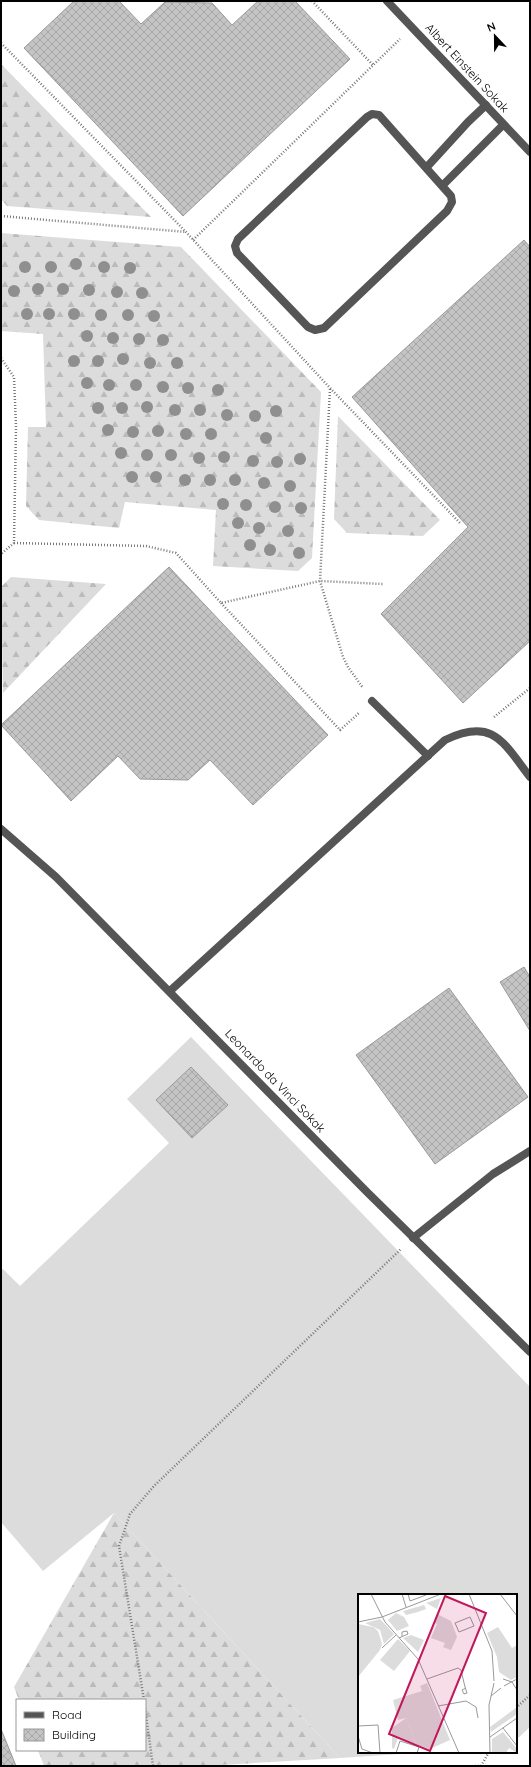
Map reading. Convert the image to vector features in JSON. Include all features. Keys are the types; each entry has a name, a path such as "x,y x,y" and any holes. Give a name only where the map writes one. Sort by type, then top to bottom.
{"street":[{"name":"Albert Einstein Sokak","path":"387,1 530,152"},
{"path":"426,168 468,122 486,105"},
{"path":"372,114 379,116 442,186 451,196 452,202 447,210 324,328 315,330 308,327 237,253 235,246 238,239 367,117 372,114"},
{"path":"442,186 504,125"},
{"path":"372,701 428,756"},
{"path":"170,991 445,740 461,732 478,730 493,734 504,743 530,777"},
{"name":"Leonardo da Vinci Sokak","path":"1,829 56,876 413,1238 530,1352"},
{"path":"413,1238 493,1174 530,1151"}],"path":[{"path":"312,1 373,65"},
{"path":"193,240 412,28"},
{"path":"1,43 186,232 330,388 460,524"},
{"path":"1,216 186,232"},
{"path":"1,358 14,377 16,426 14,543"},
{"path":"1,554 14,543 146,546 176,553 340,730 372,701 348,667 343,657 320,581 330,388"},
{"path":"221,603 320,581 383,584"},
{"path":"478,730 530,688"},
{"path":"144,1699 119,1546 130,1514 154,1486 413,1238"},
{"path":"517,1707 530,1695"},
{"path":"146,1716 152,1766"},
{"path":"475,1766 481,1766 488,1753"}],"green space":[{"path":"1,64 151,217 7,206 1,199"},
{"path":"1,233 181,247 321,392 312,558 298,571 213,566 216,510 125,502 119,528 39,520 26,506 28,427 46,427 43,334 1,331"},
{"path":"338,416 440,520 423,536 347,533 334,519"},
{"path":"11,577 106,584 3,693 1,587"},
{"path":"191,1037 530,1387 530,1727 517,1739 517,1594 358,1594 358,1753 415,1753 340,1758 114,1513 43,1571 1,1522 1,1270 3,1269 20,1286 169,1143 127,1099"},
{"path":"114,1513 340,1758 203,1766 44,1766 38,1751 146,1751 146,1699 19,1699 14,1687"}],"building":[{"path":"74,1 119,1 141,24 165,2 212,3 232,25 258,1 295,1 350,59 183,216 24,48"},
{"path":"524,240 530,247 530,641 463,703 381,614 468,527 352,397"},
{"path":"169,567 328,735 253,805 210,760 188,780 140,779 118,756 71,801 1,725"},
{"path":"524,967 530,977 530,1031 500,982"},
{"path":"449,988 528,1097 435,1164 356,1055"},
{"path":"191,1067 228,1105 192,1138 156,1100"},
{"path":"1,1729 16,1766 1,1766"}]}
